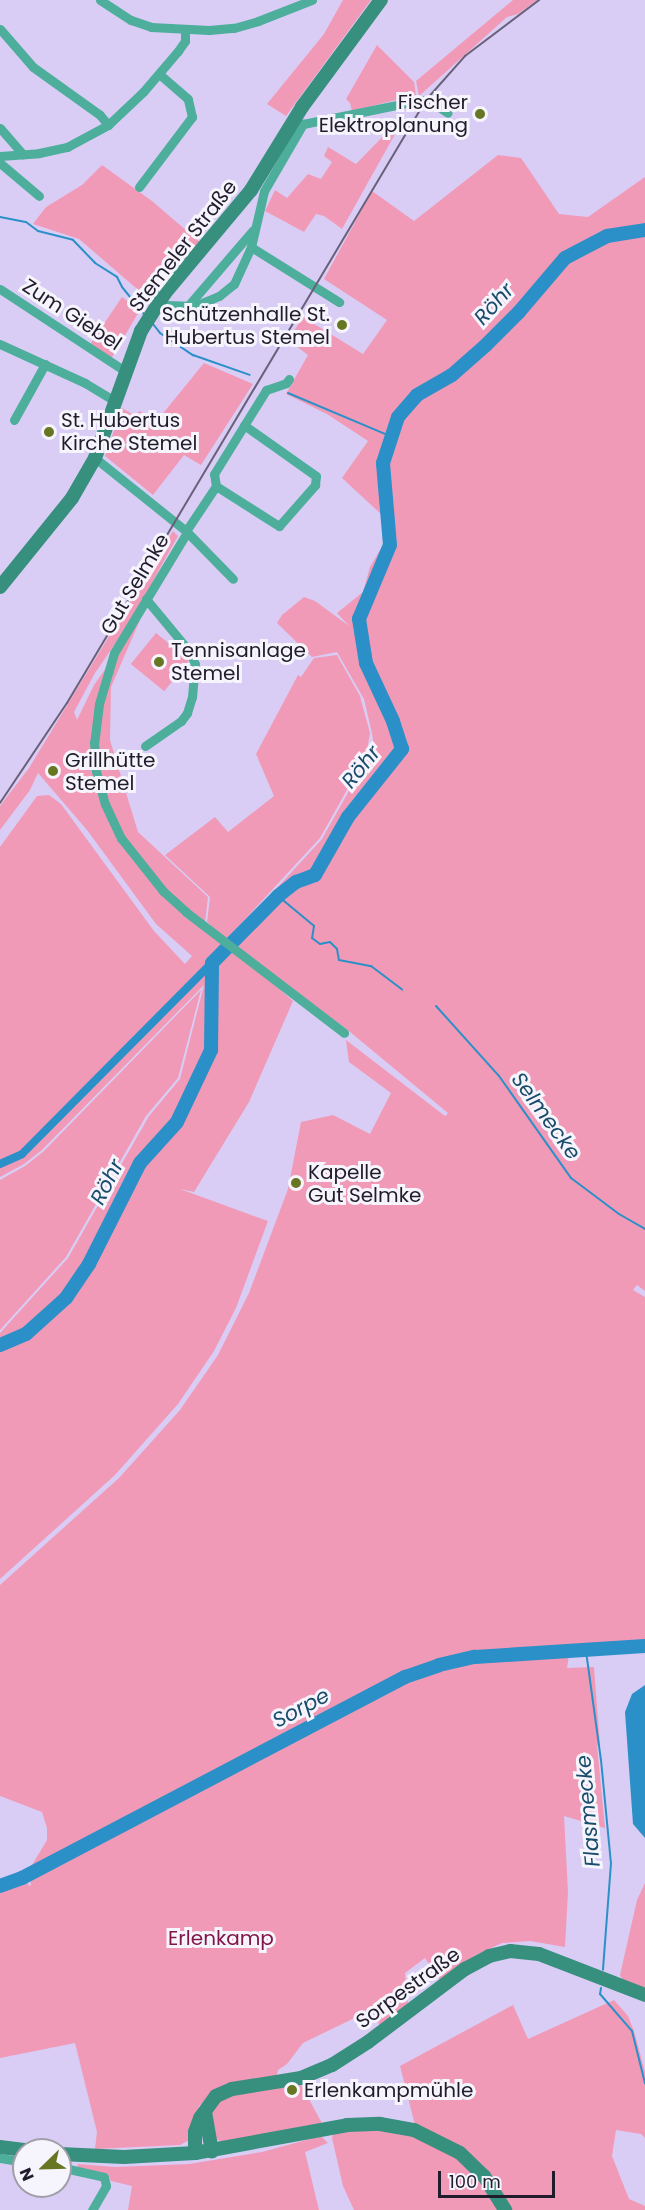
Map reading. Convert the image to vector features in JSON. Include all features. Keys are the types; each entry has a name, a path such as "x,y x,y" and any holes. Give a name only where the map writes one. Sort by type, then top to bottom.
{"main road":[{"name":"Stemeler Straße","path":"0,587 72,498 95,458 141,332 160,302 251,190 302,107 381,0"},
{"name":"Sorpestraße","path":"195,2153 195,2132 216,2096 232,2089 290,2080 332,2065 368,2042 465,1969 499,1954 522,1951 539,1954 645,1995"},
{"path":"205,2112 212,2151"},
{"path":"72,2155 124,2157 195,2153 327,2130 380,2124 429,2136 453,2148 484,2176 505,2210"}],"street":[{"path":"100,0 131,20 151,27 185,30 234,28 312,0"},
{"path":"0,29 33,67 100,115 108,125"},
{"path":"0,156 67,147 108,125 122,114 159,74 185,41 185,30"},
{"path":"139,187 192,117 188,99 159,74"},
{"path":"160,302 188,307 206,302 234,284 250,247 264,191 303,124 421,100 436,105 447,113"},
{"path":"0,128 24,154"},
{"path":"0,163 39,196"},
{"path":"188,307 253,230"},
{"path":"250,247 339,302"},
{"name":"Zum Giebel","path":"0,289 125,371"},
{"path":"0,344 85,383 115,401"},
{"path":"14,420 45,364"},
{"name":"Gut Selmke","path":"289,379 286,383 266,390 214,474 216,486 114,653 99,704 94,742 101,792 121,838 150,877 186,912 344,1033"},
{"path":"216,486 279,526 315,485 316,476 244,425"},
{"path":"95,458 186,532 233,579"},
{"path":"145,746 181,721 187,713 194,689 195,664 190,652 146,599"},
{"path":"72,2169 102,2175 106,2181 106,2186 92,2210"}],"green space":[{"path":"343,0 371,0 286,116 267,104 324,34"},
{"path":"513,0 537,0 518,14 507,17 419,96 416,81"},
{"path":"377,45 414,82 416,95 352,111 346,99"},
{"path":"395,124 399,127 342,229 324,216 316,214 304,232 265,211 275,190 287,198 308,174 321,179 332,162 324,156 328,147 356,164"},
{"path":"498,155 521,158 559,214 588,217 645,177 645,1291 637,1285 633,1290 645,1297 645,1641 476,1655 440,1662 403,1675 26,1875 47,1840 47,1828 42,1812 0,1796 0,1585 119,1478 180,1410 218,1355 249,1293 288,1189 301,1122 333,1115 370,1134 391,1093 349,1062 346,1040 445,1116 448,1113 344,1027 288,988 229,940 322,839 368,757 373,738 364,699 337,652 312,657 277,623 282,615 304,597 315,601 349,626 337,613 363,592 370,567 383,545 382,515 342,478 368,441 327,414 286,394 308,355 288,340 303,317 363,354 387,320 324,279 372,191 414,221"},
{"path":"102,165 152,201 201,243 150,300 79,239 33,224 46,207 82,185"},
{"path":"122,297 140,310 111,359 89,346"},
{"path":"204,363 253,384 201,465 184,455 153,495 105,456 122,408 134,415 140,411 156,422"},
{"path":"173,531 178,536 130,622 95,673 74,712 77,720 94,685 140,620 111,687 110,740 138,832 208,897 205,923 293,1001 249,1102 194,1192 180,1189 268,1221 236,1308 214,1351 178,1404 115,1475 0,1579 0,1333 68,1258 149,1116 180,1079 204,985 42,1150 24,1164 0,1177 0,847 37,796 49,795 61,804 154,931 185,964 192,956 156,924 87,830 38,773 30,790 0,830 0,806 29,768"},
{"name":"Tennisanlage Stemel","path":"156,633 189,660 164,691 131,664"},
{"path":"337,655 360,696 370,733 366,756 320,838 226,940 207,922 210,897 165,855 215,817 228,832 274,796 256,754 298,675 301,677 314,658"},
{"path":"201,990 178,1078 146,1116 66,1257 0,1330 0,1180 25,1166 44,1151"},
{"name":"Erlenkamp","path":"569,1655 567,1668 594,1667 600,1745 597,1745 605,1828 564,1816 568,1892 565,1947 530,1941 502,1943 474,1956 440,1980 425,1958 405,1973 408,2005 380,2026 371,2010 303,2043 287,2064 278,2070 276,2079 214,2092 199,2106 189,2140 180,2145 95,2149 97,2132 75,2043 0,2058 0,1881 26,1877 29,1886 31,1885 29,1876 405,1679 476,1659"},
{"path":"645,1883 645,1990 622,1979 620,1975 637,1900"},
{"path":"614,2000 628,2016 645,2072 645,2138 641,2134 616,2130 612,2156 629,2199 645,2206 645,2210 510,2210 501,2190 485,2170 456,2145 415,2125 400,2066 513,2005 528,2039"},
{"path":"299,2081 323,2125 221,2142 215,2138 208,2112 221,2096"},
{"path":"359,2129 412,2135 449,2152 477,2177 498,2210 354,2210 343,2186 332,2138 333,2134"},
{"path":"321,2136 328,2143 305,2152 319,2210 128,2210 132,2186 111,2181 108,2174 77,2168 78,2164 115,2167 189,2164 262,2152"}],"water":[{"path":"645,1685 645,1838 633,1824 625,1712 632,1694"}],"waterway":[{"path":"0,217 26,222 38,231 73,240 95,263 117,277 122,287 145,315"},
{"name":"Röhr","path":"0,1345 26,1334 66,1298 89,1264 140,1163 177,1122 211,1050 212,963 278,896 296,882 315,875 348,817 402,749 393,721 366,663 359,619 390,545 383,463 398,417 417,395 452,375 486,345 519,312 565,258 607,236 645,230"},
{"path":"153,324 160,333 193,355 250,375"},
{"path":"288,393 390,436"},
{"name":"Selmecke","path":"278,896 314,926 312,938 320,944 330,942 337,949 339,960 371,966 402,989"},
{"path":"0,1164 22,1154 212,963"},
{"name":"Selmecke","path":"436,1006 499,1076 571,1178 619,1214 645,1229"},
{"name":"Sorpe","path":"0,1886 22,1878 405,1677 439,1665 475,1657 645,1646"},
{"name":"Flasmecke","path":"586,1651 601,1760 611,1863 603,1970"},
{"name":"Flasmecke","path":"601,1988 600,1994 632,2031 645,2083"}],"railway":[{"path":"0,803 67,703 426,100 465,56 539,0"}],"place":[{"name":"Fischer Elektroplanung","path":"480,114"},
{"name":"Schützenhalle St. Hubertus Stemel","path":"342,325"},
{"name":"St. Hubertus Kirche Stemel","path":"49,432"},
{"name":"Tennisanlage Stemel","path":"159,662"},
{"name":"Grillhütte Stemel","path":"53,771"},
{"name":"Kapelle Gut Selmke","path":"296,1183"},
{"name":"Erlenkampmühle","path":"292,2090"}]}
